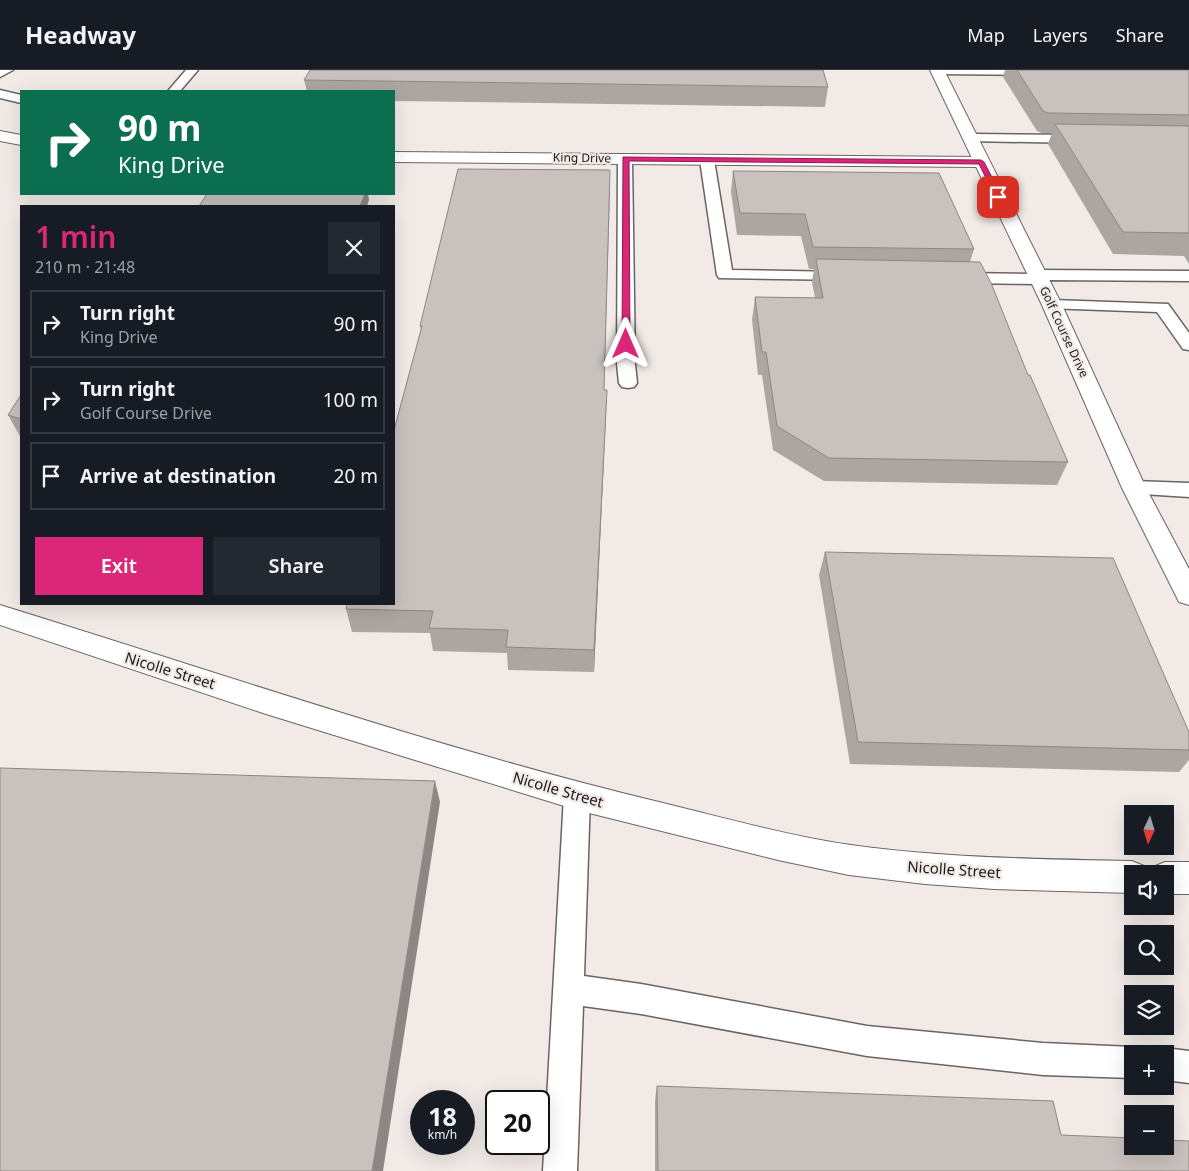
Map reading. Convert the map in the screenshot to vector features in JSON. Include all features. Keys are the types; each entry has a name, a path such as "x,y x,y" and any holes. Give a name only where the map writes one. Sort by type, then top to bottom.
{"street":[{"name":"Golf Course Drive","path":"937,70 972,138 981,162 1052,305 1134,488 1189,595"},
{"path":"0,136 20,140"},
{"name":"King Drive","path":"395,157 981,162"},
{"name":"Nicolle Street","path":"0,615 257,699 577,796 778,845 849,860 925,869 984,873 1124,877"},
{"path":"1174,878 1189,878"}],"lane":[{"path":"0,73 7,70"},
{"path":"175,90 192,70"},
{"path":"937,70 1052,71"},
{"path":"0,94 20,99"},
{"path":"972,138 1090,140"},
{"path":"625,158 626,364 628,383"},
{"path":"707,160 725,275 852,277"},
{"path":"941,278 1189,276"},
{"path":"1052,305 1162,307 1189,345"},
{"path":"1134,488 1189,490"},
{"path":"560,1171 577,796"},
{"path":"567,989 641,999 867,1041 1043,1059 1124,1063"},
{"path":"1174,1065 1189,1067"}],"building":[{"path":"310,70 823,70 828,87 304,80"},
{"path":"1017,70 1189,70 1189,115 1048,113 1043,111"},
{"path":"1055,124 1189,126 1189,233 1123,232"},
{"path":"458,169 610,170 604,390 607,390 594,650 506,647 508,630 429,628 433,611 346,609 347,605 395,605 395,426 422,326 420,326"},
{"path":"733,171 939,173 974,249 813,247 805,214 740,213"},
{"path":"206,195 365,195 360,205 200,205"},
{"path":"816,259 980,262 991,283 1028,375 1030,375 1068,462 829,458 777,426 766,352 762,352 755,297 823,298"},
{"path":"20,397 20,419 8,415"},
{"path":"825,552 1113,558 1189,732 1189,750 858,742"},
{"path":"0,768 435,781 372,1171 0,1171"},
{"path":"657,1086 1053,1101 1061,1135 1124,1138 1124,1155 1174,1155 1174,1140 1189,1141 1189,1171 658,1171"}],"route":[{"path":"626,344 625,158 981,162 998,197"}]}
